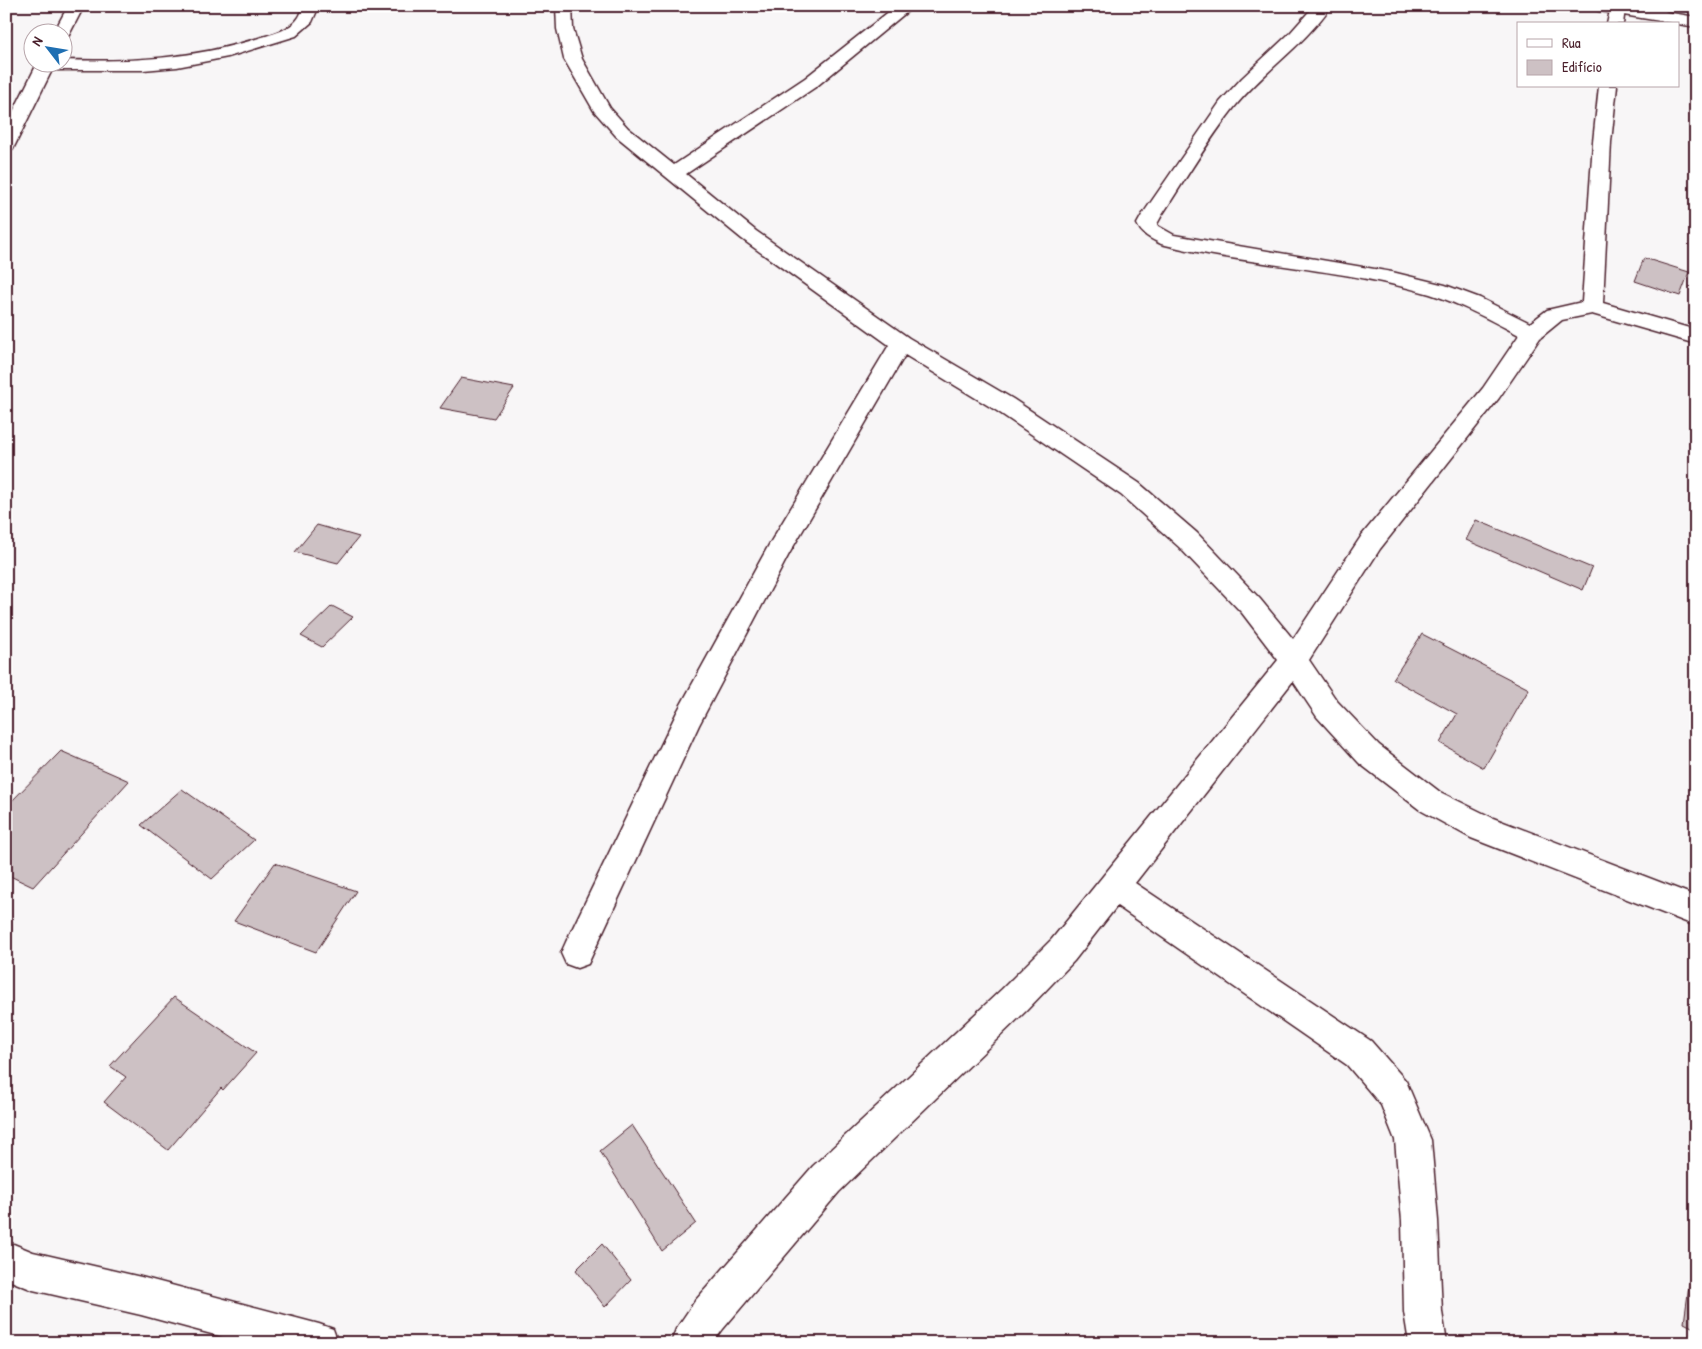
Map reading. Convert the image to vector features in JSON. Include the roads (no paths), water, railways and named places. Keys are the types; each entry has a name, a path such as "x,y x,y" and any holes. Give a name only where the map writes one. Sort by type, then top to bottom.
{"street":[{"path":"67,22 76,6"},
{"path":"72,65 124,66 160,64 192,60 240,50 283,36 296,29 305,20 311,6"},
{"path":"564,6 565,29 573,59 602,111 622,132 749,235 901,343 1005,405 1130,489 1188,540 1252,606 1294,660 1327,709 1369,754 1430,801 1482,828 1696,910"},
{"path":"673,174 811,82 906,6"},
{"path":"1323,6 1296,36 1226,106 1152,215 1147,224 1150,230 1168,240 1392,278 1438,290 1472,303 1532,333"},
{"path":"1599,6 1616,16 1645,14 1696,22"},
{"path":"1645,14 1664,6"},
{"path":"6,145 43,72"},
{"path":"1592,307 1602,142 1608,88"},
{"path":"6,111 27,104"},
{"path":"690,1343 709,1315 826,1179 1021,993 1063,950 1294,660 1371,542 1491,393 1532,333 1556,315 1592,307 1696,337"},
{"path":"577,953 687,720 779,550 901,343"},
{"path":"1113,886 1359,1054 1394,1093 1413,1140 1420,1221 1423,1312 1428,1343"},
{"path":"6,1260 33,1271 141,1296 318,1343"}]}
